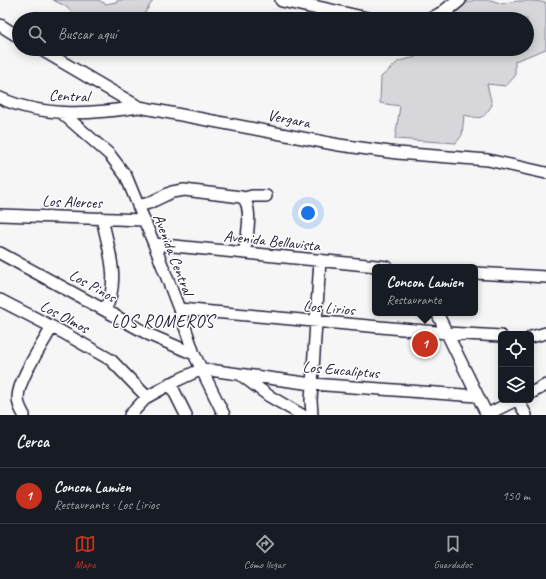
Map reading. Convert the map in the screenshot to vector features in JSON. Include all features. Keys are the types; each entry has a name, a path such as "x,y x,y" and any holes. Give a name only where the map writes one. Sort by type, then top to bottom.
{"main road":[{"path":"282,0 336,12"},
{"path":"444,12 459,0"}],"street":[{"path":"0,25 12,32"},
{"name":"Vergara","path":"52,56 139,107 339,145 397,153 488,160 546,172"},
{"name":"Central","path":"0,98 31,108 62,112 107,112 139,107"},
{"name":"Avenida Central","path":"62,112 86,132 117,162 130,184 179,309 194,354 224,415"},
{"path":"138,206 149,203 172,192 184,190 244,198 252,196 266,196"},
{"path":"244,198 249,210 247,240 244,253"},
{"name":"Los Alerces","path":"0,215 144,220"},
{"path":"102,218 114,281 112,296 105,310"},
{"name":"Avenida Bellavista","path":"154,244 372,265"},
{"name":"Los Pinos","path":"0,253 150,335 194,354"},
{"path":"312,415 312,384 320,260"},
{"path":"478,273 546,277"},
{"name":"Los Olmos","path":"0,300 111,360 147,397"},
{"name":"Los Lirios","path":"179,309 316,322 498,336"},
{"path":"438,316 487,415 511,403"},
{"path":"20,414 18,396 21,383 52,327"},
{"path":"534,336 546,333"},
{"path":"130,415 147,397 170,383 202,369"},
{"name":"Los Eucaliptus","path":"202,369 312,384 477,396"},
{"path":"240,374 269,396 302,415"},
{"path":"170,383 186,415"},
{"path":"534,391 546,385"},
{"path":"519,403 526,415"}],"shaded area":[{"path":"53,0 98,0 106,4 116,2 118,0 153,0 145,12 72,12 65,6"},
{"path":"474,0 491,0 502,4 524,1 546,3 546,49 534,54 534,12 456,12 462,5"},
{"path":"528,56 515,61 515,76 506,86 487,84 492,105 481,117 478,118 464,115 462,135 456,143 395,139 400,106 380,103 381,77 399,61 416,57"}],"place":[{"name":"Concon Lamien","path":"425,344"}],"district":[{"name":"LOS ROMEROS","path":"163,321"}]}
